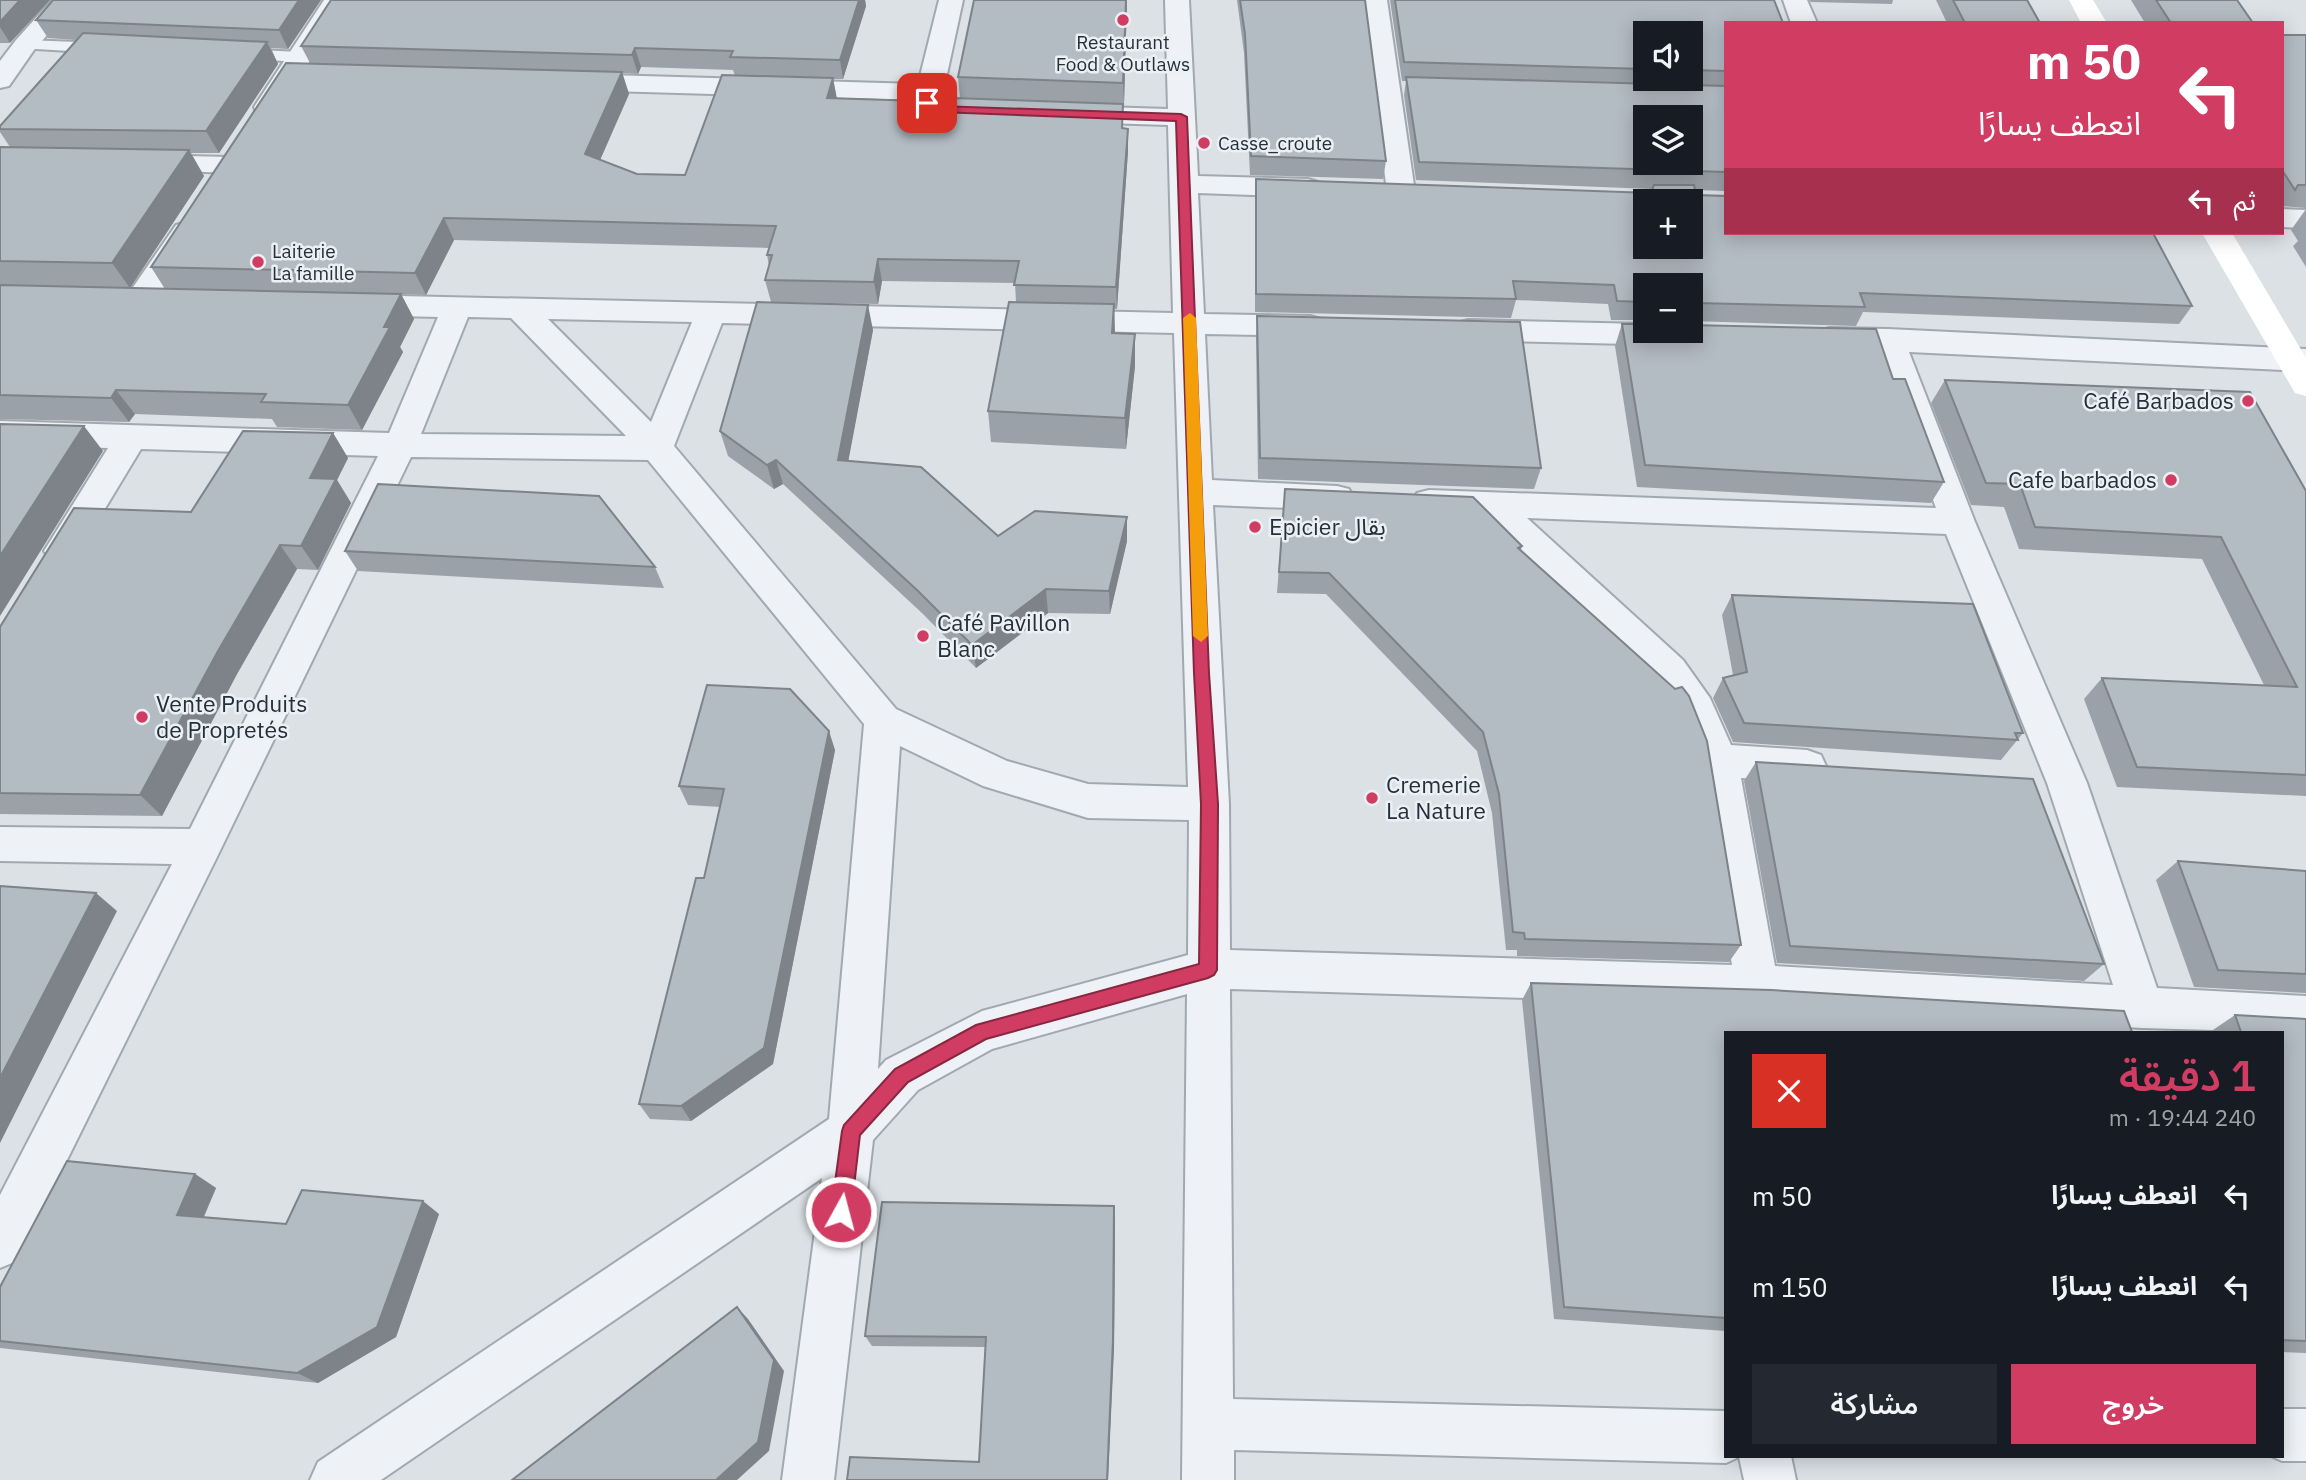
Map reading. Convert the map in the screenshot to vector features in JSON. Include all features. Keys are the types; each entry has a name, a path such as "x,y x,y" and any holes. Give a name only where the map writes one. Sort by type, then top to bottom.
{"street":[{"path":"0,80 25,45 66,0"},
{"path":"140,300 228,167 301,69 335,0"},
{"path":"951,0 927,103 931,108 965,110"},
{"path":"1177,0 1209,804 1208,1480"},
{"path":"1375,0 1394,88 1401,192"},
{"path":"1795,0 1803,21"},
{"path":"2081,0 2093,21"},
{"path":"552,82 929,92"},
{"path":"1046,113 1181,117"},
{"path":"121,163 228,167"},
{"path":"1184,184 1334,189"},
{"path":"2284,218 2306,219"},
{"path":"2218,235 2301,368"},
{"path":"333,304 1343,327"},
{"path":"0,1244 202,847 400,445 457,307"},
{"path":"520,308 657,448 883,720 997,774 1088,801 1209,804"},
{"path":"657,448 711,313"},
{"path":"1441,329 1633,334"},
{"path":"1805,338 1888,340 2301,368"},
{"path":"1888,340 1958,522 2067,783 2142,1008"},
{"path":"0,433 400,445 657,448"},
{"path":"44,580 131,438"},
{"path":"1197,492 1958,522"},
{"path":"1490,504 1670,670 1697,709 1718,760 1757,985"},
{"path":"808,1480 851,1131 883,720"},
{"path":"1718,760 1844,768"},
{"path":"2025,780 2067,783"},
{"path":"0,844 202,847"},
{"path":"336,1480 851,1131 902,1076 982,1031 1208,970 1757,985 2306,1016"},
{"path":"1207,1424 1724,1437"},
{"path":"2284,1436 2306,1435"},
{"path":"1765,1458 1770,1480"}],"lane":[{"path":"25,45 121,49"},
{"path":"217,53 301,69"}],"building":[{"path":"0,0 20,0 0,22"},
{"path":"53,0 299,0 279,30 36,20"},
{"path":"331,0 859,0 840,60 730,57 733,51 635,48 632,55 301,46"},
{"path":"974,0 1126,0 1123,83 958,77"},
{"path":"1240,0 1365,0 1386,161 1251,156 1245,34"},
{"path":"1395,0 1774,0 1782,21 1724,21 1724,71 1703,70 1703,21 1633,21 1633,69 1404,62"},
{"path":"1953,0 2027,0 2039,21 1964,21"},
{"path":"2156,0 2237,0 2252,21 2170,21"},
{"path":"83,33 267,42 206,131 0,129"},
{"path":"2284,35 2306,35 2306,185 2298,185 2295,190 2284,173"},
{"path":"286,63 622,72 585,154 637,174 685,175 722,75 833,78 827,98 952,102 953,98 1123,104 1122,128 1128,129 1116,287 1014,285 1019,261 878,259 874,282 765,280 772,255 767,255 776,226 444,218 415,273 151,267"},
{"path":"1406,77 1633,83 1633,91 1703,91 1703,85 1724,86 1724,172 1703,171 1703,105 1633,105 1633,169 1419,162"},
{"path":"0,147 189,150 112,263 0,261"},
{"path":"1256,179 1633,192 1633,259 1703,259 1703,195 1724,196 1724,235 2154,235 2192,306 1860,293 1865,307 1703,303 1703,273 1633,273 1633,302 1617,301 1614,285 1513,281 1516,299 1256,294"},
{"path":"1654,185 1694,185 1695,189 1652,189"},
{"path":"0,285 401,294 384,327 390,327 348,405 261,402 266,394 116,390 111,398 0,395"},
{"path":"757,302 868,305 838,460 921,467 998,536 1035,511 1127,517 1109,591 1046,589 972,645 918,591 776,460 767,465 720,431"},
{"path":"1009,302 1114,304 1112,333 1135,334 1125,418 988,411"},
{"path":"1257,316 1520,322 1541,468 1260,458"},
{"path":"1622,324 1633,324 1633,343 1703,343 1703,325 1876,329 1893,379 1905,379 1944,482 1645,465"},
{"path":"1945,380 2250,392 2306,491 2306,775 2137,767 2102,678 2297,687 2221,537 2035,527 2020,484 1986,483"},
{"path":"0,424 84,426 0,556"},
{"path":"243,431 333,433 310,478 336,479 301,546 280,545 218,651 140,795 0,793 0,627 74,508 191,512"},
{"path":"378,484 599,496 655,567 345,551"},
{"path":"1285,489 1473,497 1522,546 1518,548 1675,689 1682,687 1689,696 1707,741 1741,945 1525,939 1524,933 1513,932 1499,794 1483,732 1329,573 1279,572"},
{"path":"1732,595 1973,604 2023,733 2015,733 2018,740 1744,723 1723,678 1747,672"},
{"path":"707,685 790,689 829,731 764,1048 681,1106 639,1104 696,878 704,878 724,789 679,786"},
{"path":"1756,762 2033,779 2104,964 1790,946"},
{"path":"2178,861 2306,871 2306,974 2218,970"},
{"path":"0,886 96,893 0,1078"},
{"path":"1531,983 1771,990 2124,1011 2132,1031 1724,1031 1724,1318 1564,1307"},
{"path":"2235,1015 2306,1019 2306,1341 2284,1340 2284,1031 2241,1031"},
{"path":"67,1161 195,1174 177,1215 286,1224 302,1190 423,1201 377,1327 297,1373 0,1341 0,1287"},
{"path":"882,1202 1114,1206 1113,1340 1107,1480 847,1480 850,1457 979,1462 986,1337 865,1336"},
{"path":"737,1307 774,1360 758,1442 716,1480 512,1480"}],"slow traffic":[{"path":"1190,318 1201,636"}],"place":[{"name":"Restaurant Food & Outlaws","path":"1123,20"},
{"name":"Casse_croute","path":"1204,143"},
{"name":"Laiterie La famille","path":"258,262"},
{"name":"Café Barbados","path":"2248,401"},
{"name":"Cafe barbados","path":"2171,480"},
{"name":"Epicier بقال","path":"1255,527"},
{"name":"Café Pavillon Blanc","path":"923,636"},
{"name":"Vente Produits de Propretés","path":"142,717"},
{"name":"Cremerie La Nature","path":"1372,798"}],"route":[{"path":"841,1212 851,1131 902,1076 982,1031 1208,970 1209,804 1181,117 938,109 931,108 927,103"}]}
